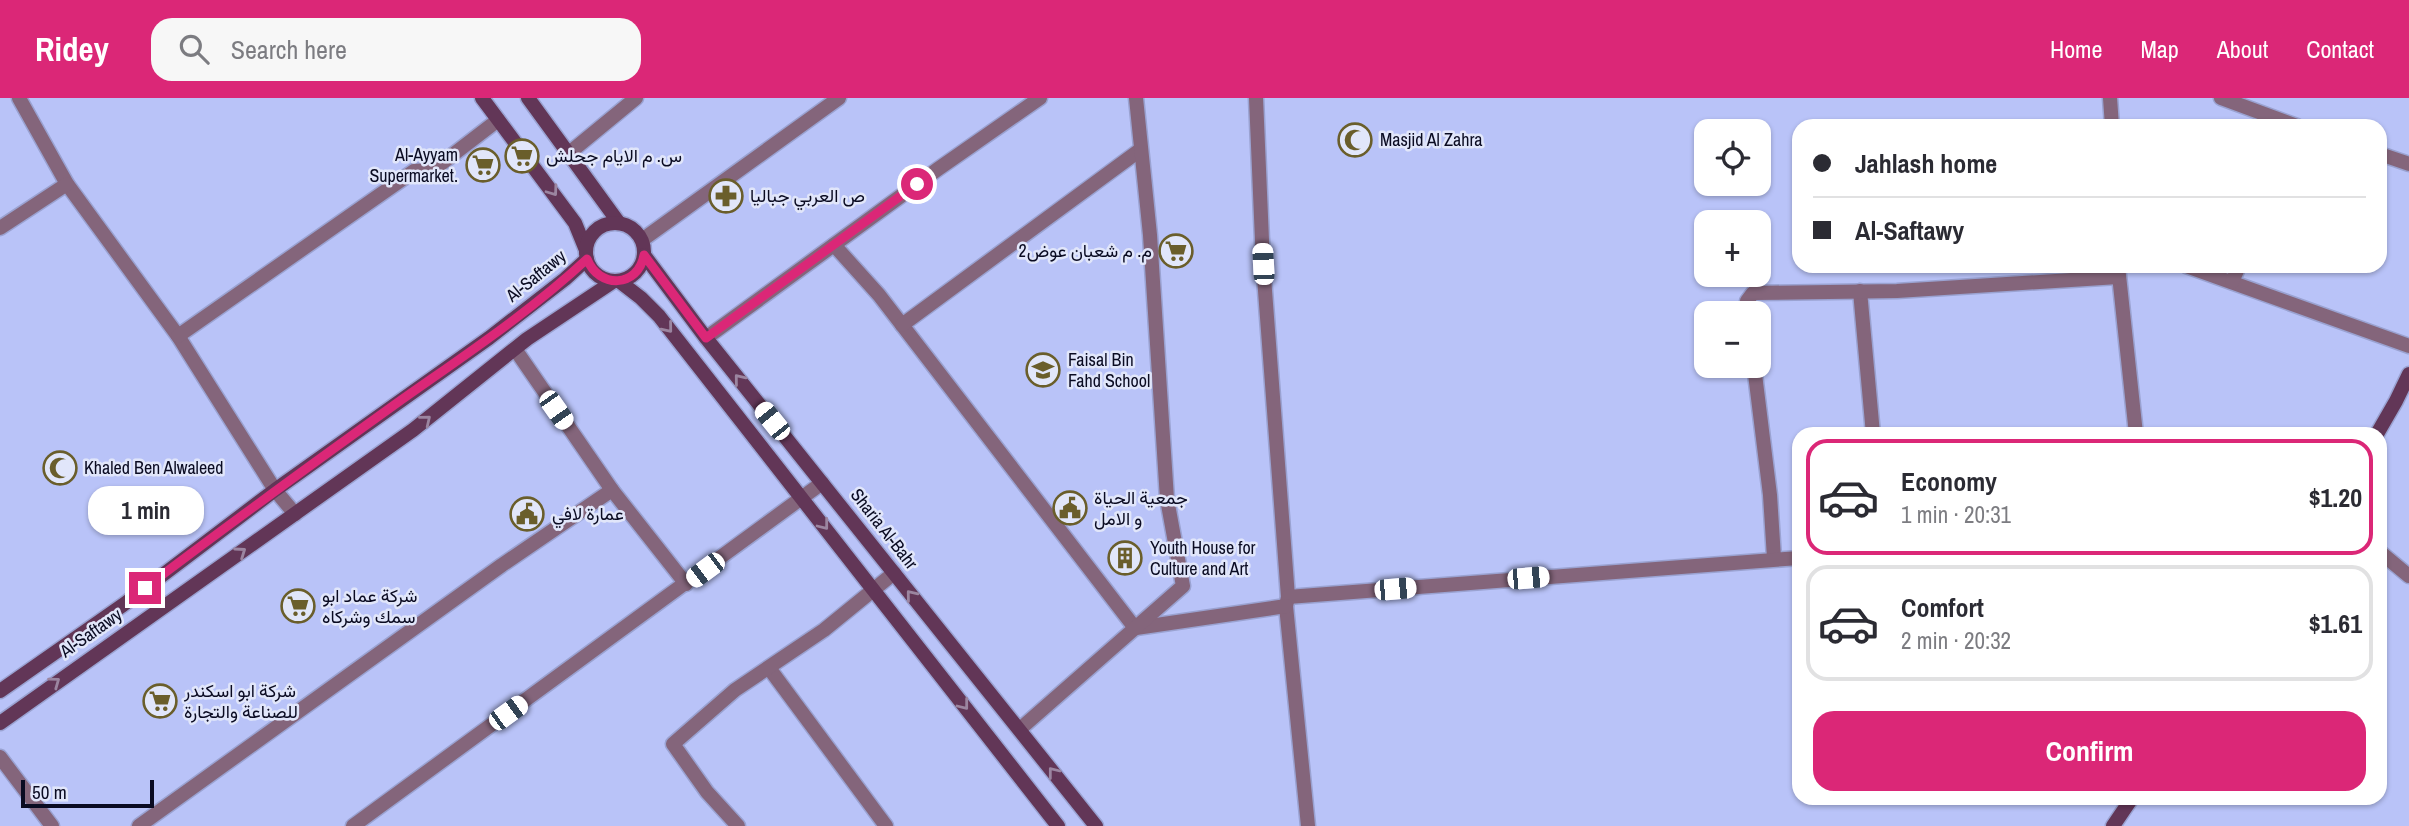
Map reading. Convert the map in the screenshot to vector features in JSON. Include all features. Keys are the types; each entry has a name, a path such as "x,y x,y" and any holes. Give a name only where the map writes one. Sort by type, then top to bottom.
{"main road":[{"path":"482,98 575,223 596,274 617,281 641,298 659,316 1058,826"},
{"path":"528,98 619,223 636,232 643,247 640,269 633,276 617,281"},
{"path":"586,254 593,233 610,223 619,223"},
{"name":"Sharia Al-Bahr","path":"643,247 706,338 1096,826"},
{"name":"Al-Saftawy","path":"0,691 123,605 275,490 489,338 565,279 586,254"},
{"name":"Al-Saftawy","path":"0,723 414,430 515,349 617,281"},
{"path":"2381,427 2409,374"},
{"path":"2113,826 2127,805"}],"street":[{"path":"19,98 67,184 178,336 275,490 295,514"},
{"path":"568,154 636,98"},
{"path":"643,247 839,98"},
{"path":"706,338 1040,98"},
{"path":"1020,729 1183,586 1167,499 1150,235 1136,98"},
{"path":"1256,98 1263,264 1287,601 1308,826"},
{"path":"2110,98 2112,119"},
{"path":"2221,98 2278,119"},
{"path":"178,336 414,171 433,170 498,120"},
{"path":"902,325 1140,150"},
{"path":"2387,156 2409,164"},
{"path":"0,228 67,184"},
{"path":"834,245 880,295 1135,628"},
{"path":"1748,301 1753,293 1860,292 2105,273"},
{"path":"2118,273 2135,427"},
{"path":"2206,273 2409,346"},
{"path":"2232,282 2236,273"},
{"path":"1860,292 1871,427"},
{"path":"515,349 612,490 686,584"},
{"path":"1755,378 1770,495 1774,558"},
{"path":"353,826 822,482"},
{"path":"139,826 490,573 612,490"},
{"path":"1135,628 1287,601 1792,558"},
{"path":"2387,558 2409,576"},
{"path":"738,826 707,792 673,744 736,690 824,630 894,573"},
{"path":"769,668 886,826"},
{"path":"0,757 52,826"}],"place":[{"name":"Masjid Al Zahra","path":"1355,140"},
{"name":"س. م الايام جحلش","path":"522,156"},
{"name":"Al-Ayyam Supermarket.","path":"483,165"},
{"name":"ص العربي جباليا","path":"726,196"},
{"name":"م. م شعبان عوض2","path":"1176,251"},
{"name":"Faisal Bin Fahd School","path":"1043,370"},
{"name":"Khaled Ben Alwaleed","path":"60,468"},
{"name":"جمعية الحياة و الامل","path":"1070,508"},
{"name":"عمارة لافي","path":"527,514"},
{"name":"Youth House for Culture and Art","path":"1125,558"},
{"name":"شركة عماد ابو سمك وشركاه","path":"298,606"},
{"name":"شركة ابو اسكندر للصناعة والتجارة","path":"160,701"}],"route":[{"path":"145,588 275,490 489,338 587,259 596,274 614,281 633,276 640,269 644,255 706,338 917,184"}]}
